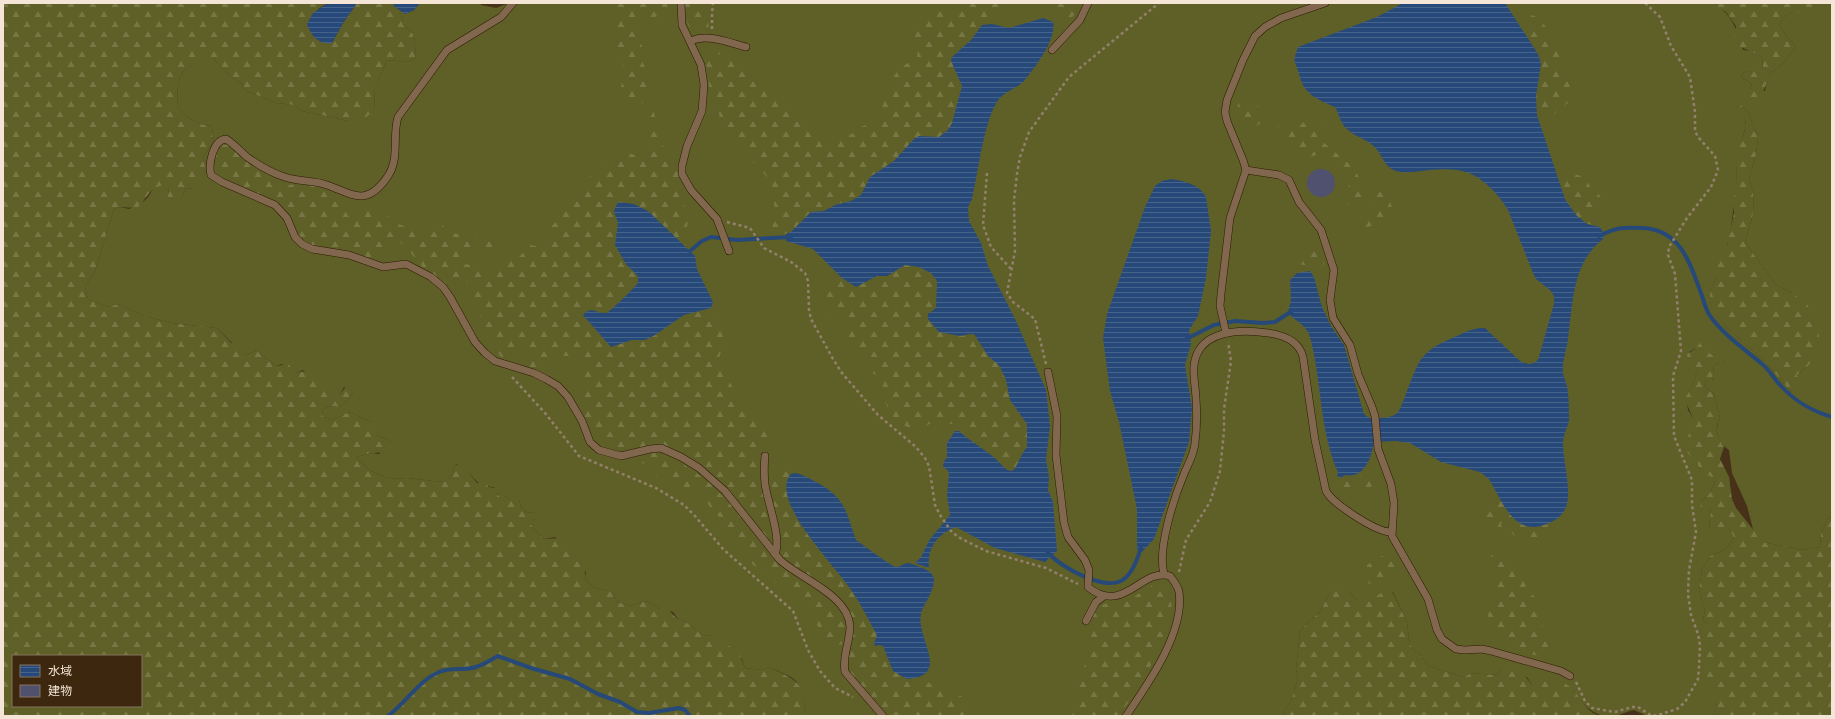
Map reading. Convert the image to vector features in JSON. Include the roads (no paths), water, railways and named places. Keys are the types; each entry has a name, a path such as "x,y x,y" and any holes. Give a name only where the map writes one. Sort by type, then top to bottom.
{"lane":[{"path":"513,3 501,17 447,50 437,61 398,117 395,126 397,139 392,167 388,175 371,192 356,197 327,185 283,177 247,156 226,139 222,139 217,143 209,169 211,175 222,182 275,205 287,218 296,237 302,244 312,249 349,255 383,267 406,264 431,277 443,287 450,297 475,342 484,353 498,362 534,373 558,386 576,408 590,442 599,450 621,456 661,448 681,457 699,468 725,491 774,554 790,569 830,594 840,603 846,612 850,626 843,664 845,672 883,716"},
{"path":"681,3 682,25 691,41 701,65 704,85 702,111 687,146 682,166 682,174 691,190 718,222 729,251"},
{"path":"1052,50 1080,20 1088,3"},
{"path":"1226,331 1222,315 1221,294 1230,218 1246,170 1227,121 1225,112 1227,100 1243,60 1255,36 1265,27 1281,18 1325,3"},
{"path":"691,41 700,38 746,47"},
{"path":"1246,170 1279,175 1289,180 1299,202 1320,230 1334,270 1330,300 1334,318 1350,345 1358,374 1375,416 1379,454 1391,484 1394,503 1391,532 1428,599 1437,630 1442,639 1450,646 1464,650 1482,649 1491,651 1561,671 1570,676"},
{"path":"1126,716 1157,667 1169,644 1178,619 1179,590 1162,566 1162,555 1168,522 1174,501 1195,445 1197,429 1196,397 1193,371 1194,361 1203,345 1212,338 1226,331 1268,332 1284,336 1298,346 1302,351 1315,440 1326,491 1329,497 1335,503 1373,527 1391,532"},
{"path":"1048,372 1057,416 1056,455 1064,523 1068,536 1089,570 1088,585 1097,594 1104,596 1121,595 1155,576 1167,575"},
{"path":"765,456 765,484 777,549 774,554"},
{"path":"1086,621 1089,612 1096,602 1104,596"}],"water":[{"path":"328,3 357,3 343,23 332,43 323,43 313,36 307,24 313,13"},
{"path":"393,3 420,3 414,10 405,14 394,6"},
{"path":"1403,3 1505,3 1538,54 1541,64 1536,96 1537,115 1565,199 1576,215 1587,224 1600,227 1604,234 1603,239 1585,260 1576,284 1563,364 1563,374 1567,386 1569,407 1569,420 1563,443 1568,490 1567,504 1563,513 1558,518 1537,527 1527,526 1518,522 1511,516 1489,479 1480,472 1441,462 1410,443 1396,441 1374,442 1369,461 1362,471 1357,474 1344,475 1342,478 1337,476 1338,472 1333,460 1322,411 1315,358 1309,334 1307,330 1288,312 1291,300 1290,280 1297,273 1310,271 1314,277 1322,307 1331,326 1344,345 1364,414 1369,418 1393,416 1396,414 1402,405 1415,370 1423,357 1437,346 1476,328 1485,328 1520,361 1529,364 1538,360 1554,304 1554,296 1550,290 1536,279 1508,210 1501,199 1480,179 1464,171 1444,169 1404,172 1393,170 1387,165 1375,147 1344,126 1335,107 1317,99 1308,92 1301,81 1295,61 1298,47 1377,17"},
{"path":"1043,18 1053,22 1052,37 1044,53 1024,81 1002,96 994,108 985,132 972,199 968,207 969,221 981,243 988,266 1016,321 1046,390 1050,426 1046,459 1049,478 1048,490 1053,502 1057,551 1045,562 995,548 956,527 943,534 935,543 930,554 929,568 915,563 921,557 930,539 950,515 947,496 949,472 943,466 944,461 947,458 947,443 955,431 959,431 992,456 1006,469 1012,471 1016,467 1027,447 1027,424 1010,400 1006,380 999,365 988,356 974,334 960,336 939,332 928,319 928,314 936,308 937,281 931,273 919,267 905,265 887,276 877,276 856,287 842,278 813,249 786,241 786,234 791,232 811,212 824,211 835,205 851,201 861,195 870,177 894,161 914,139 919,136 939,137 948,130 952,123 962,86 951,61 952,57 971,40 982,25 992,24 1009,28"},
{"path":"1171,179 1191,184 1203,193 1206,197 1211,231 1206,278 1198,316 1189,330 1191,344 1185,365 1192,408 1189,442 1154,539 1142,552 1137,549 1137,509 1119,422 1110,391 1103,338 1107,314 1145,207 1155,186 1162,181"},
{"path":"618,202 634,204 648,211 695,256 697,269 713,302 711,308 684,315 645,340 632,340 611,347 583,315 592,310 603,313 608,312 638,283 638,276 626,264 615,245 618,223 614,211"},
{"path":"795,473 818,483 834,495 844,507 856,540 883,560 896,567 910,563 930,572 934,582 931,593 922,609 921,624 930,664 927,671 920,676 907,679 893,671 883,646 876,646 874,644 877,635 857,599 842,577 818,549 806,532 788,499 786,485 791,474"}],"waterway":[{"path":"1599,236 1621,228 1643,228 1656,230 1667,235 1676,242 1689,262 1707,311 1715,323 1734,341 1764,365 1778,383 1792,397 1811,409 1832,417"},
{"path":"690,251 702,241 711,237 737,240 791,237"},
{"path":"1186,339 1214,325 1235,321 1263,323 1275,322 1292,311"},
{"path":"1048,553 1062,565 1082,576 1093,580 1113,583 1121,581 1128,575 1136,561 1141,547"},
{"path":"388,716 401,705 418,686 439,672 476,667 498,656 531,668 570,679 598,694 620,702 637,712 649,713 679,708 685,710 690,716"}]}
